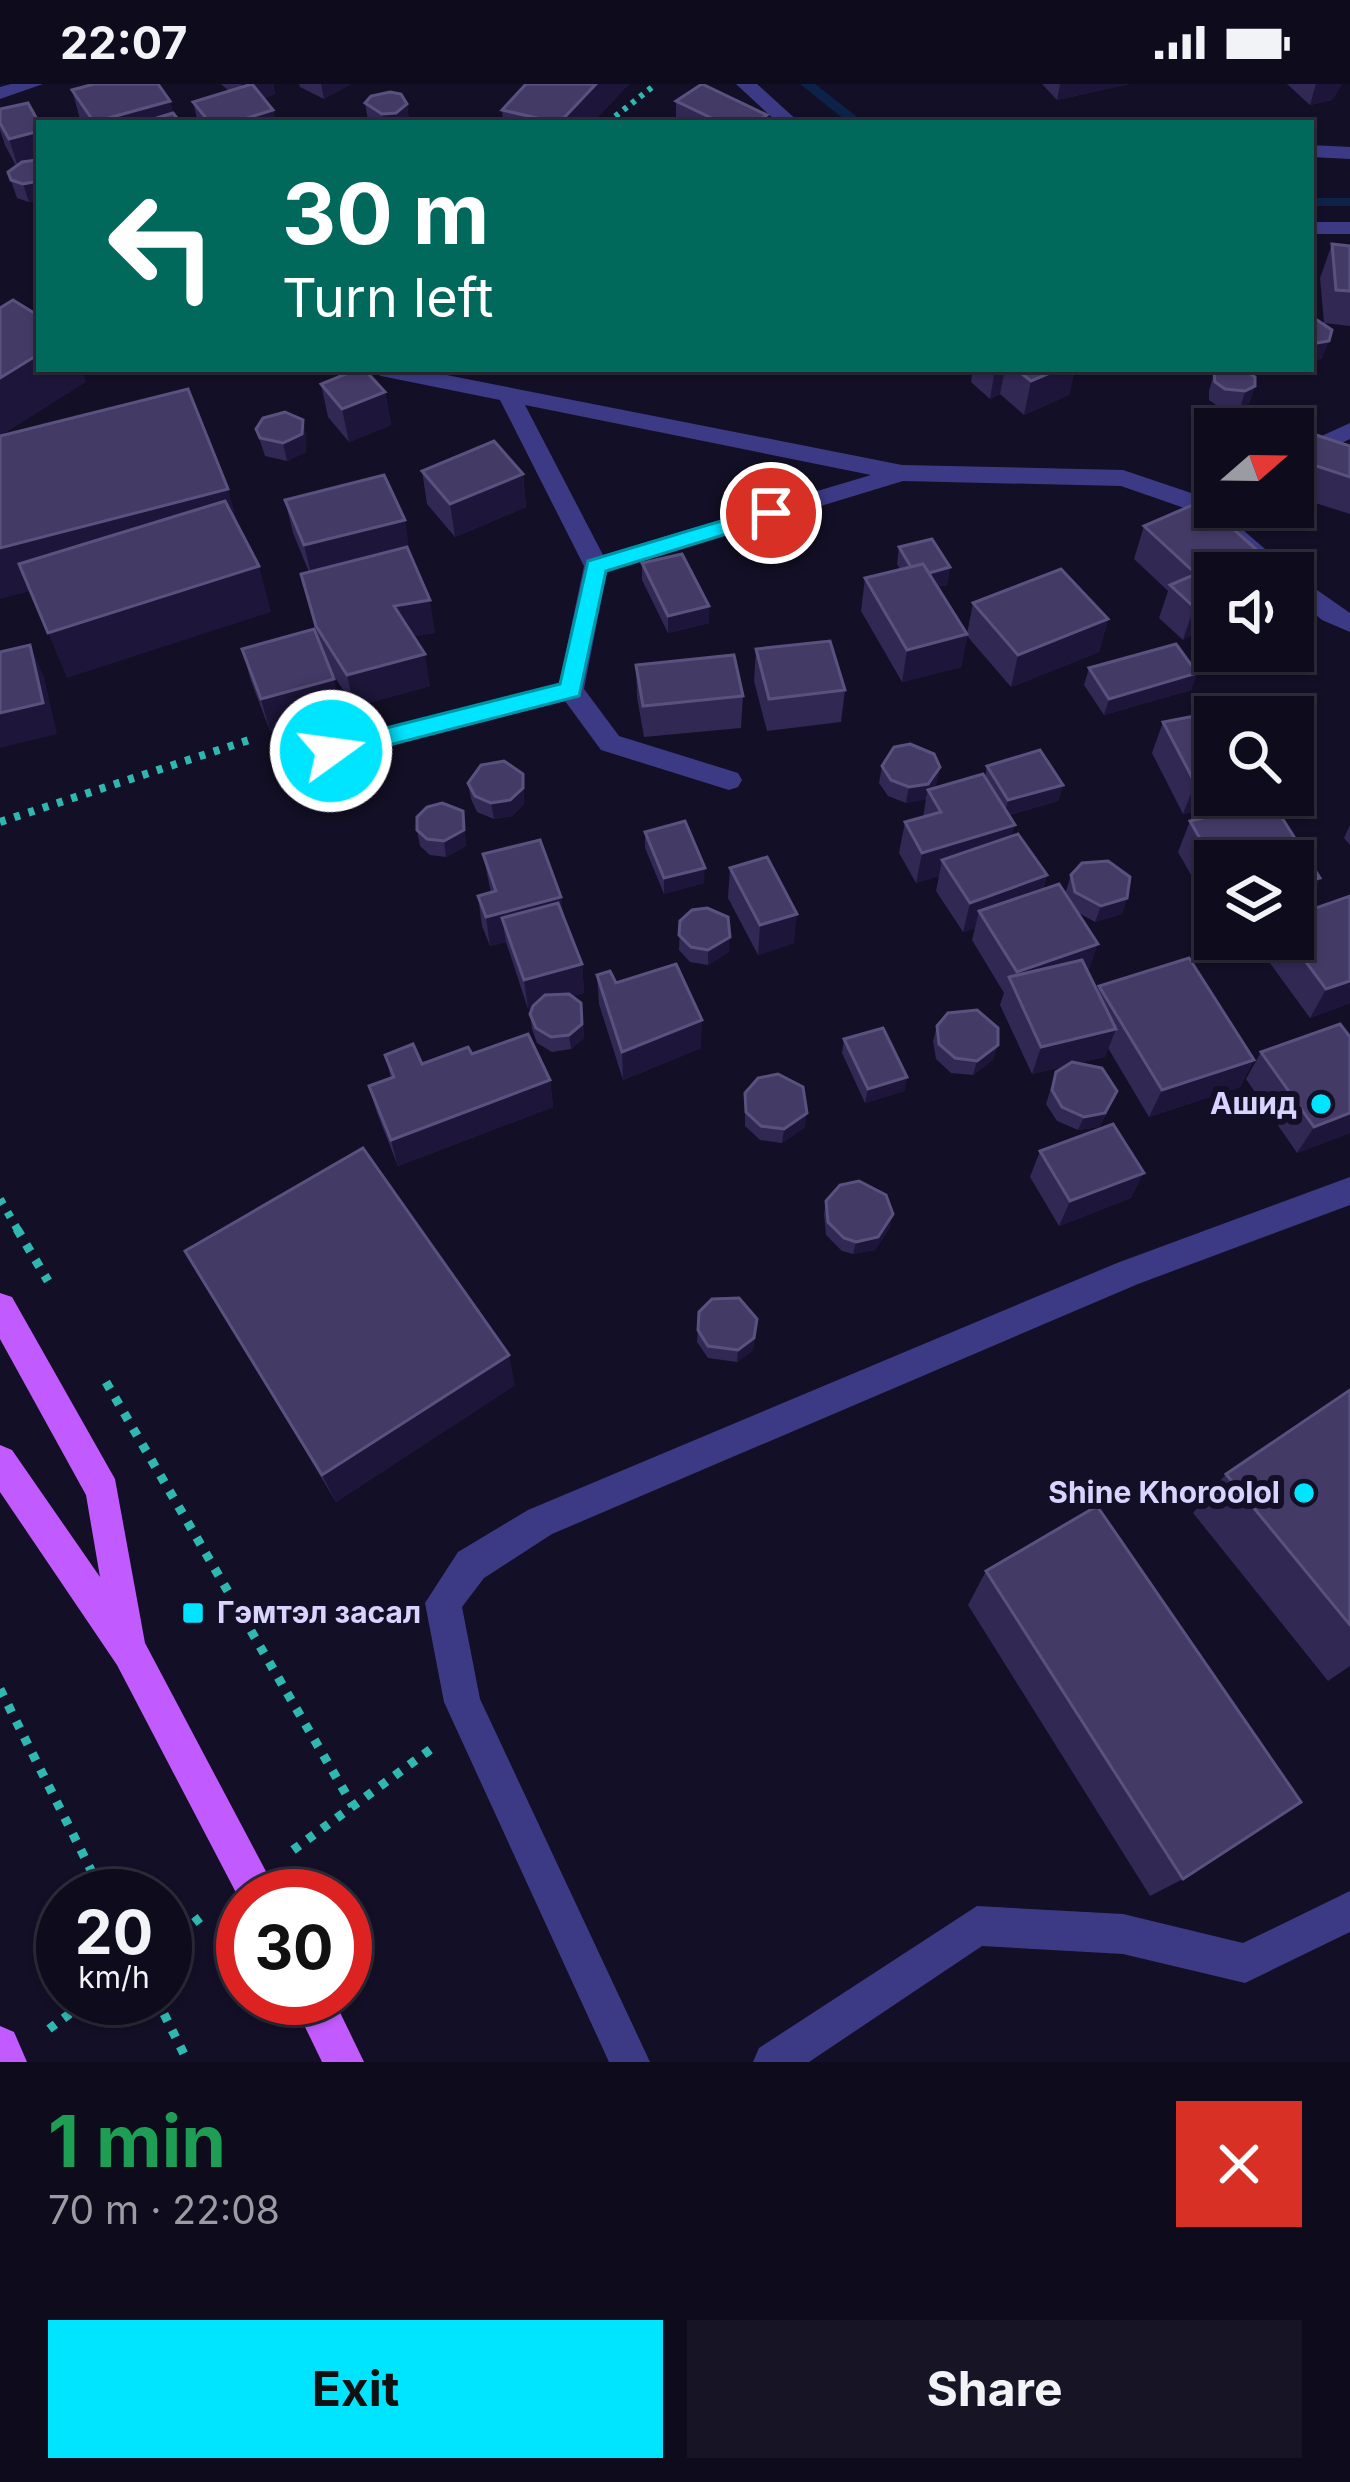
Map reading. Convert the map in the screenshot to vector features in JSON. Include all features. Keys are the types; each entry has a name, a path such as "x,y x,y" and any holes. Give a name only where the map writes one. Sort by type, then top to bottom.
{"main road":[{"path":"0,1309 103,1491 130,1652"},
{"path":"0,1462 130,1652 245,1869"},
{"path":"325,2025 344,2062"},
{"path":"0,2046 7,2062"}],"street":[{"path":"0,93 32,84"},
{"path":"746,84 787,120"},
{"path":"1314,152 1350,153"},
{"path":"1314,228 1350,228"},
{"path":"396,372 902,473 1123,478 1194,496"},
{"path":"508,394 596,566 571,690 610,743 729,780"},
{"path":"1314,448 1350,430"},
{"path":"596,566 902,473"},
{"path":"1236,528 1260,552"},
{"path":"1314,600 1350,623"},
{"path":"291,761 571,690"},
{"path":"630,2062 462,1702 442,1603 471,1565 540,1522 1128,1273 1350,1192"},
{"path":"773,2062 977,1926 1123,1934 1245,1963 1350,1911"}],"path":[{"path":"611,120 656,84"},
{"path":"0,822 240,742 255,739 291,761"},
{"path":"0,1199 59,1300"},
{"path":"94,1361 353,1806"},
{"path":"0,1689 90,1869"},
{"path":"278,1869 353,1806 470,1720"},
{"path":"170,2025 188,2062"}],"building":[{"path":"94,84 158,84 170,101 93,120 72,90"},
{"path":"252,84 273,110 241,120 208,120 193,102"},
{"path":"526,84 596,84 562,120 502,110"},
{"path":"702,84 767,115 760,120 716,120 676,101"},
{"path":"401,94 407,104 396,113 382,114 365,103 371,96"},
{"path":"28,103 37,120 36,132 9,139 0,123 0,109"},
{"path":"173,113 179,120 150,120"},
{"path":"36,160 36,182 11,180 8,172 22,162"},
{"path":"1332,244 1350,246 1350,291 1336,290"},
{"path":"13,300 36,314 36,356 0,378 0,308"},
{"path":"1314,320 1332,330 1329,341 1314,344"},
{"path":"351,372 367,372 385,392 342,409 321,384"},
{"path":"1020,372 1052,372 1031,381"},
{"path":"1248,372 1255,377 1255,386 1245,391 1225,389 1215,382 1214,373"},
{"path":"188,389 228,489 0,548 0,436"},
{"path":"285,412 303,420 302,434 283,443 260,438 256,429 263,418"},
{"path":"1316,435 1350,446 1350,477 1314,465"},
{"path":"494,441 523,474 450,504 422,471"},
{"path":"384,475 405,520 304,545 285,500"},
{"path":"225,501 259,566 48,633 19,564"},
{"path":"1194,504 1194,528 1232,528 1259,552 1194,552 1194,572 1144,526"},
{"path":"932,539 950,567 929,573 923,564 911,567 899,547"},
{"path":"407,547 430,600 394,606 425,654 347,675 316,626 301,574"},
{"path":"682,554 709,606 668,616 642,563"},
{"path":"923,564 967,634 907,650 865,578"},
{"path":"1061,569 1108,619 1018,655 973,603"},
{"path":"1194,575 1194,607 1170,585"},
{"path":"314,629 334,679 261,699 242,649"},
{"path":"830,641 845,690 769,699 756,649"},
{"path":"1176,644 1197,673 1109,699 1089,668"},
{"path":"30,645 43,703 0,713 0,652"},
{"path":"734,655 743,696 643,706 636,665"},
{"path":"1194,716 1194,781 1163,722"},
{"path":"910,744 934,754 940,767 928,784 909,787 891,780 882,766 894,747"},
{"path":"1040,750 1063,785 1008,800 987,766"},
{"path":"504,761 523,774 523,788 510,800 491,803 475,796 468,783 481,765"},
{"path":"983,774 1015,825 922,853 905,822 941,812 928,790"},
{"path":"442,803 463,811 464,830 444,841 427,839 417,830 417,817 427,807"},
{"path":"1212,816 1281,816 1296,840 1201,840 1190,821"},
{"path":"685,821 705,868 664,878 645,832"},
{"path":"1018,834 1047,875 970,903 942,860"},
{"path":"540,840 561,897 486,917 478,896 496,891 483,854"},
{"path":"767,857 797,914 760,925 730,868"},
{"path":"1108,861 1130,877 1127,898 1101,906 1075,892 1071,875 1082,863"},
{"path":"1059,884 1098,944 1017,972 979,911"},
{"path":"1350,896 1350,981 1326,989 1305,960 1314,960 1314,909"},
{"path":"558,903 582,964 524,980 502,918"},
{"path":"707,908 728,917 730,937 708,950 691,947 679,935 680,921 692,910"},
{"path":"1189,958 1254,1060 1162,1090 1099,986"},
{"path":"1082,960 1116,1029 1041,1047 1009,977"},
{"path":"676,964 702,1020 622,1052 597,975 610,971 616,983"},
{"path":"569,994 581,1003 582,1024 569,1035 551,1037 536,1028 530,1014 533,1006 545,995"},
{"path":"977,1010 998,1028 998,1045 977,1061 955,1058 939,1044 937,1026 948,1013"},
{"path":"1340,1024 1350,1037 1350,1113 1314,1127 1261,1052"},
{"path":"883,1028 907,1077 868,1089 844,1039"},
{"path":"528,1034 550,1080 391,1140 369,1086 394,1077 385,1055 413,1044 422,1064 468,1047 472,1054"},
{"path":"1072,1062 1102,1068 1117,1091 1105,1113 1084,1117 1062,1107 1052,1090 1056,1072"},
{"path":"778,1074 803,1087 807,1113 784,1129 761,1126 746,1112 745,1093 758,1078"},
{"path":"1113,1124 1144,1173 1070,1201 1040,1151"},
{"path":"363,1148 509,1355 322,1475 185,1251"},
{"path":"859,1181 886,1195 893,1214 878,1237 856,1242 844,1238 828,1222 826,1201 840,1185"},
{"path":"739,1298 757,1319 754,1338 738,1350 708,1346 698,1330 699,1312 712,1299"},
{"path":"1350,1390 1350,1625 1226,1474"},
{"path":"1097,1506 1301,1802 1183,1879 986,1571"}],"waterway":[{"path":"807,84 854,120"},
{"path":"1314,202 1350,202"}],"place":[{"name":"Ашид","path":"1321,1104"},
{"name":"Shine Khoroolol","path":"1304,1493"},
{"name":"Гэмтэл засал","path":"193,1613"}],"route":[{"path":"331,751 571,690 596,566 771,513"}]}
